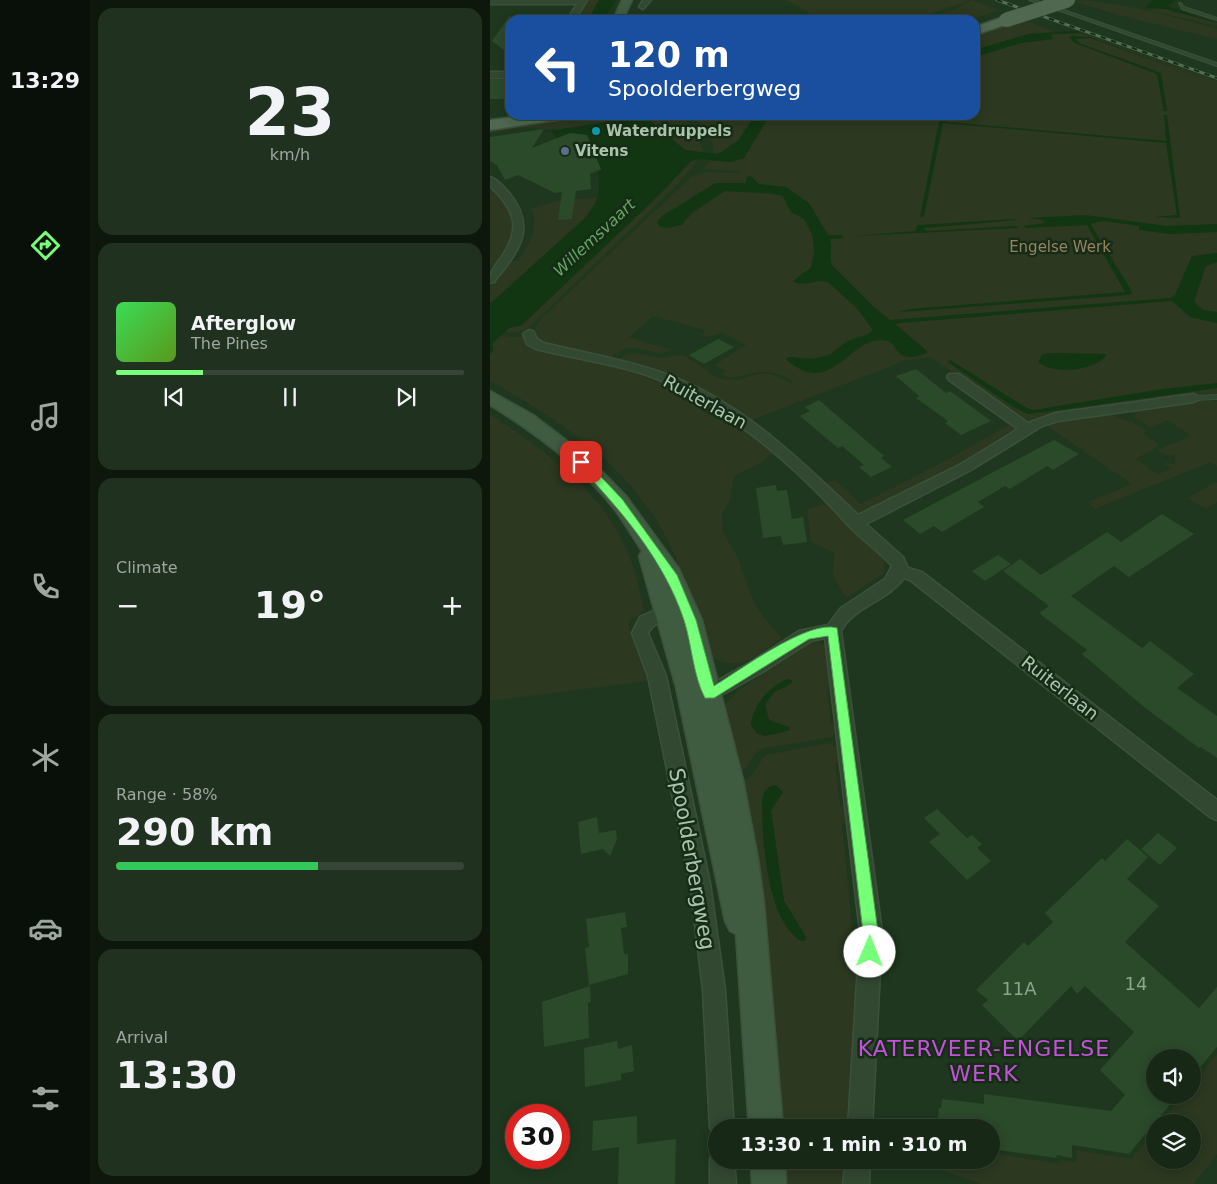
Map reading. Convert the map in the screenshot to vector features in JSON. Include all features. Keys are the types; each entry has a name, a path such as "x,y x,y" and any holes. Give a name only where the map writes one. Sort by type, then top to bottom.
{"main road":[{"path":"620,15 627,0"},
{"path":"980,20 1043,0"},
{"path":"980,29 1068,0"},
{"path":"633,15 642,2"},
{"path":"490,111 505,109"},
{"path":"490,125 526,120"},
{"name":"Spoolderbergweg","path":"490,396 526,419 581,462 619,501 671,575 690,620 700,698 738,916 752,955 765,1119"},
{"name":"Spoolderbergweg","path":"648,544 653,569 700,698"},
{"path":"768,1169 769,1184"}],"street":[{"path":"490,1 581,3"},
{"path":"490,7 581,3"},
{"path":"574,15 581,3"},
{"path":"490,75 505,75"},
{"path":"490,180 516,209 521,222 512,249 490,280"},
{"name":"Ruiterlaan","path":"528,334 531,341 540,346 639,370 686,388 766,437 812,478 855,524 897,561 900,571 916,576 1217,811"},
{"path":"954,377 1028,428"},
{"path":"855,524 966,467 1028,428 1052,418 1194,398"},
{"path":"860,1119 870,932 833,631 836,621 891,583 900,571"},
{"name":"Spoolderbergweg","path":"668,611 646,621 641,626 640,633 657,676 700,883 714,990 722,1119"},
{"path":"700,698 805,636 818,632 833,631"},
{"path":"722,1169 723,1184"},
{"path":"856,1184 857,1169"}],"lane":[{"path":"1030,0 1217,65"},
{"path":"1180,4 1188,0"},
{"path":"1180,4 1217,15"},
{"path":"1180,4 1183,8 1217,19"},
{"path":"1194,398 1217,397"}],"green space":[{"path":"586,0 599,0 591,15 577,15"},
{"path":"786,0 969,1 927,15 813,15"},
{"path":"972,0 1000,10 980,16 938,15 953,10"},
{"path":"1068,0 1123,6 1181,19 1217,29 1217,39 1133,19"},
{"path":"1159,8 1217,23 1217,26 1148,10"},
{"path":"1024,19 1055,32 1029,34 980,49 980,32"},
{"name":"Engelse Werk","path":"1081,33 1217,81 1217,385 1034,411 1012,406 1041,413 1217,388 1217,394 1207,393 1056,415 1036,421 1022,419 930,357 904,361 750,421 619,361 622,356 633,353 660,358 678,355 686,357 724,379 733,380 769,374 790,383 793,382 771,372 753,373 737,377 722,375 725,371 715,365 746,345 722,333 707,337 702,335 705,330 653,316 629,337 672,350 662,353 629,348 608,359 541,342 534,338 534,330 542,318 692,176 705,172 739,173 739,171 703,169 710,160 731,162 759,120 980,120 980,52 1046,34","holes":["716,183 737,183 789,194 823,245 826,272 916,356 900,355 891,342 879,340 868,343 827,371 816,372 797,366 789,357 820,358 835,352 851,339 872,333 872,327 857,308 828,282 822,280 805,284 799,276 811,268 814,249 813,236 804,219 790,210 784,198 780,195 725,191 711,198 688,218 691,197"]},
{"path":"553,120 619,120 560,129 521,128 490,133 490,130"},
{"path":"650,120 686,120 699,139 703,151 702,154 685,150"},
{"path":"697,120 752,120 744,134 728,150 714,154 712,142"},
{"path":"699,159 679,183 525,331 504,332 509,328 521,325 659,195 691,161"},
{"path":"490,185 508,210 513,228 507,245 490,270"},
{"path":"598,197 584,219 490,304 490,289 510,261 518,261 532,236 534,222 531,208 557,201"},
{"path":"500,336 523,337 535,349 617,368 679,390 722,414 774,453 757,465 734,476 730,501 722,514 723,532 738,558 754,603 764,618 782,638 749,660 731,663 722,662 711,657 677,560 656,519 637,494 617,471 570,431 490,381 490,354 494,350 492,344"},
{"path":"1193,400 1217,401 1217,467 1211,462 1095,509 1088,502 1132,484 1044,424 1108,412 1125,421 1129,420 1147,431 1143,433 1160,445 1136,459 1158,474 1171,469 1164,462 1175,464 1175,456 1163,454 1157,450 1191,435 1167,420 1151,428 1134,417 1136,414 1129,410"},
{"path":"490,414 532,443 572,476 606,514 619,535 635,571 644,610 628,623 649,681 490,701"},
{"path":"1014,422 1019,428 1013,435 1009,432 963,461 966,464 858,516 824,482 836,481 861,504 941,463"},
{"path":"1217,483 1217,502 1206,509 1187,498"},
{"path":"827,504 884,559 885,568 883,574 846,598 832,574 835,553 811,542 807,509"},
{"path":"812,642 822,643 829,647 833,682 827,687 831,723 838,727 836,733 832,737 761,749 739,775 723,707 739,690","holes":["779,683 788,687 772,694 767,701 766,711 771,721 790,728 774,735 756,733 752,720 765,694"]},
{"path":"829,743 839,748 841,759 835,764 840,804 847,809 848,818 842,824 851,916 852,962 858,970 850,1119 781,1119 742,781 753,774 765,755","holes":["783,792 771,810 784,901 806,937 802,941 797,938 776,908 762,817"]},
{"path":"1217,1054 1217,1154 1194,1184 981,1184 938,1169 1000,1169 1000,1154 1060,1164 1061,1160 1076,1163 1077,1150 1131,1159 1146,1142 1146,1169 1201,1169 1201,1114 1168,1114 1176,1104 1201,1104 1201,1074"},
{"path":"785,1169 848,1169 847,1184 785,1184"}],"water":[{"path":"599,0 616,0 606,15 591,15"},
{"path":"1152,0 1176,0 1167,6 1217,23 1167,9 1146,8"},
{"path":"1077,31 1081,33 1051,34 1053,39 1021,43 980,55 980,49 1029,34"},
{"path":"1069,37 1090,37 1217,83 1090,38 1076,39 1079,43 1161,73 1167,111 1164,111 1157,74 1075,43"},
{"path":"1164,115 1167,115 1180,218 1155,217 1177,215 1166,143 943,123 924,216 920,217 939,120 1166,141"},
{"name":"Willemsvaart","path":"620,120 650,120 685,150 718,154 738,141 752,120 767,120 744,158 731,162 699,159 691,161 659,195 522,325 509,328 492,344 494,350 490,354 490,304 584,219 595,203 599,192 598,172 601,170 593,152 597,149 586,144 590,142 587,135 570,133 557,138 551,131"},
{"path":"751,176 759,184 786,187 809,203 828,235 843,235 843,238 830,239 832,265 874,307 890,320 1170,298 1175,295 1192,256 1217,253 1217,262 1206,266 1194,302 1203,310 1217,312 1217,323 1190,317 1172,301 900,323 895,324 927,353 914,357 905,356 891,342 877,340 852,352 830,369 817,373 803,370 786,359 789,357 813,359 830,355 846,342 867,335 873,330 857,308 828,282 819,281 801,284 793,281 811,268 815,252 812,234 804,219 791,212 783,196 772,193 725,191 691,213 682,225 667,228 659,226 657,222 662,216 716,183 745,183 747,177"},
{"path":"1085,215 1167,226 1217,224 1217,232 1170,234 1139,230 1139,226 1104,221 1092,223 1091,225 1131,290 1132,293 1129,295 900,312 910,309 1125,292 1087,225 1026,228 1024,226 1045,223 1042,220 1029,218"},
{"path":"1017,220 924,228 927,231 1017,226 1018,228 854,236 915,231 918,225"},
{"path":"1042,354 1106,354 1106,356 1100,361 1083,368 1063,370 1054,369 1038,362"},
{"path":"950,360 1027,408 1034,410 1162,389 1217,383 1217,388 1028,414 1012,406 948,362"},
{"path":"787,679 792,680 792,683 774,692 765,705 769,720 789,727 790,730 765,736 756,733 751,724 755,709 768,692"},
{"path":"776,785 783,792 771,810 784,901 806,937 805,941 801,941 790,931 781,916 774,898 765,857 762,801 766,790"}],"building":[{"path":"505,22 505,51 492,41"},
{"path":"490,80 505,80 505,95 503,99 490,99"},
{"path":"544,129 532,148 570,133 587,135 601,169 590,174 591,189 576,191 572,219 558,220 562,192 555,193 518,175 505,180 497,165 490,161 490,137"},
{"path":"718,339 734,347 704,364 689,355"},
{"path":"916,369 946,393 950,391 991,421 961,435 945,423 948,421 916,398 919,396 896,376"},
{"path":"819,400 884,456 881,458 892,467 871,477 859,467 864,465 842,446 838,448 800,416 810,411 805,407"},
{"path":"1054,440 1079,454 1053,470 1047,466 1010,489 1005,486 978,502 984,507 942,532 934,526 920,534 903,520"},
{"path":"776,485 777,491 787,490 792,519 803,517 807,542 783,545 781,536 763,538 756,488"},
{"path":"1162,514 1194,534 1129,577 1114,566 1071,596 1142,648 1150,641 1194,674 1177,688 1217,716 1217,758 1201,747 1199,748 1144,707 1082,654 1087,650 1039,613 1049,606 1003,571 1020,559 1041,575 1107,532 1121,542"},
{"path":"998,555 1011,564 985,581 972,571"},
{"path":"937,809 967,838 972,835 982,844 977,848 991,861 967,880 929,842 940,834 924,818"},
{"path":"597,817 599,833 616,830 617,839 610,856 603,849 581,854 578,822"},
{"path":"1158,833 1177,848 1160,865 1141,849"},
{"path":"1127,839 1148,857 1127,879 1159,906 1125,942 1199,1008 1217,987 1217,1047 1201,1066 1201,1049 1146,1049 1146,1104 1171,1104 1162,1114 1146,1114 1146,1134 1129,1154 1072,1145 1072,1158 1056,1155 1057,1158 1000,1150 1000,1119 938,1119 942,1099 984,1104 984,1094 1111,1111 1125,1095 1100,1070 1134,1032 1085,986 1077,994 1071,986 1018,1041 982,1005 988,1000 976,990 1024,942 1028,946 1053,922 1045,913 1102,858 1105,861"},
{"path":"625,912 627,927 621,928 624,954 628,954 628,974 589,985 585,948 589,947 586,919"},
{"path":"590,986 591,1002 588,1003 589,1038 544,1047 542,1002"},
{"path":"617,1041 618,1049 632,1045 634,1071 621,1074 621,1080 585,1087 584,1048"},
{"path":"637,1116 637,1144 676,1139 675,1184 618,1184 619,1147 592,1151 593,1121"}],"railway":[{"path":"997,0 1217,78"}],"place":[{"name":"Waterdruppels","path":"596,131"},
{"name":"Vitens","path":"565,151"}],"district":[{"name":"KATERVEER-ENGELSE WERK","path":"984,1060"}],"route":[{"path":"581,462 619,501 671,575 690,620 710,694 805,636 818,632 833,631 870,932 870,952"}]}
